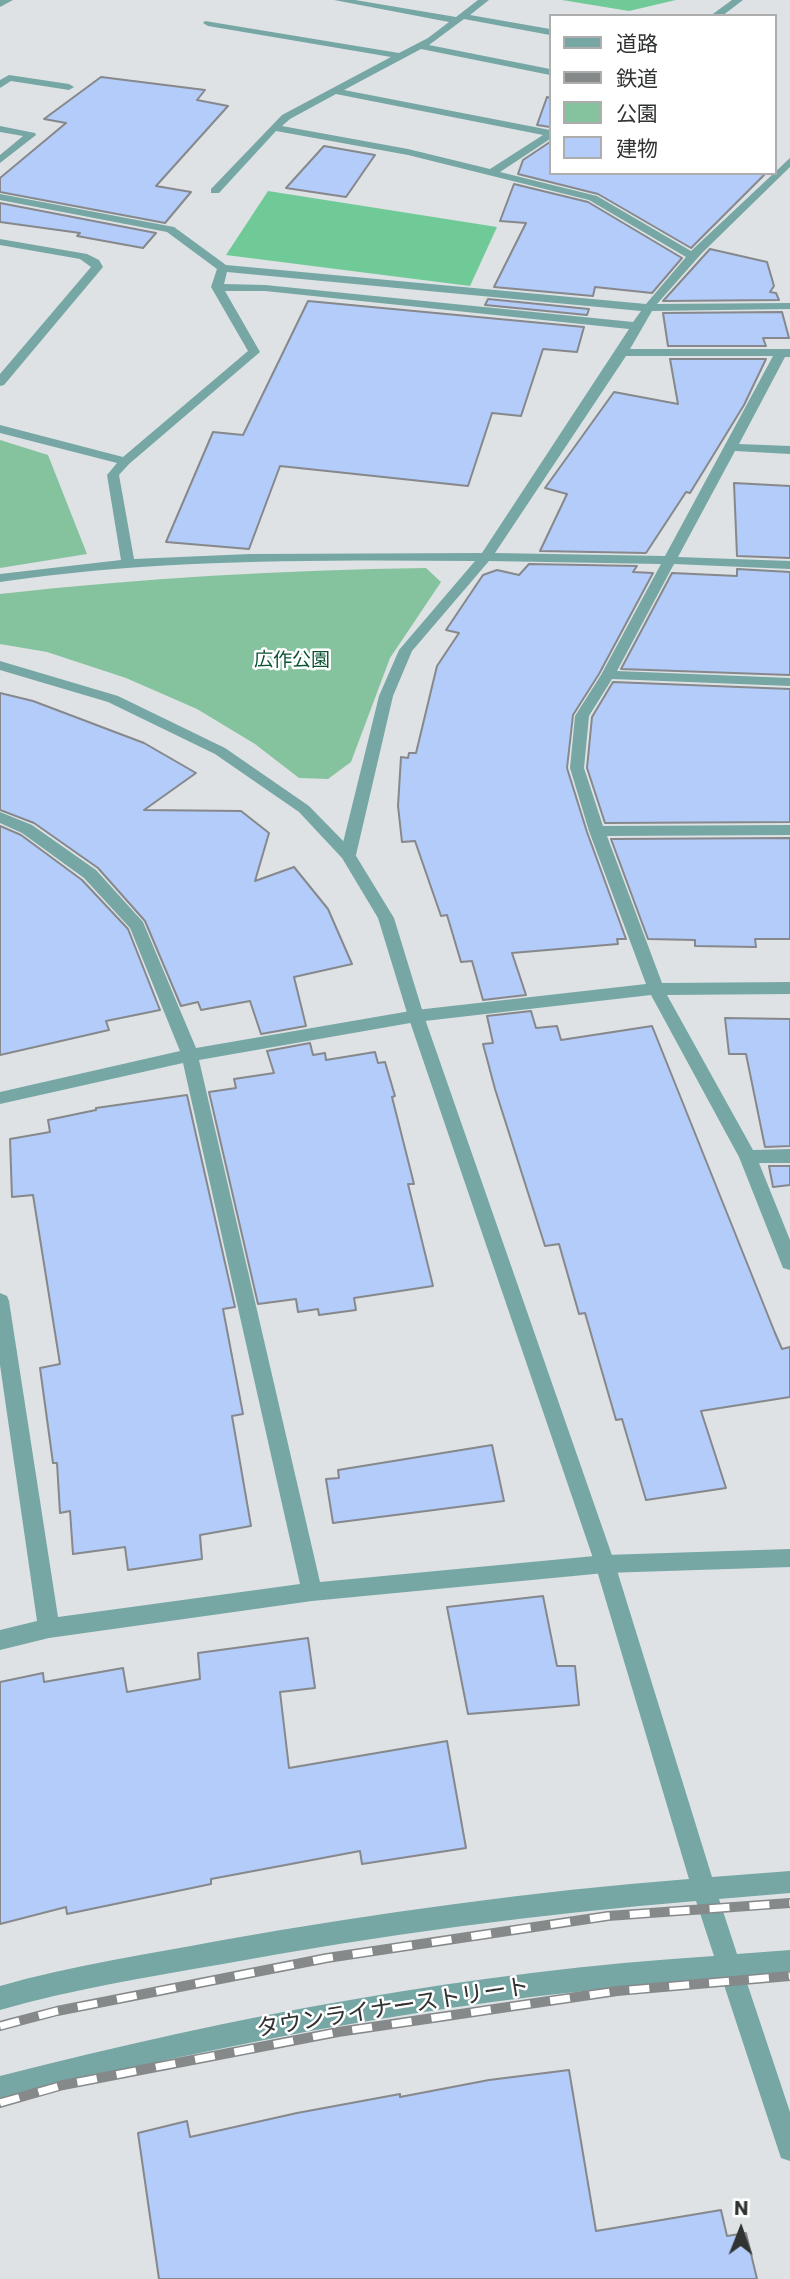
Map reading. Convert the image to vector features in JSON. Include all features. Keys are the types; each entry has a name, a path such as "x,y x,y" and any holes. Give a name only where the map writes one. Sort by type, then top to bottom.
{"street":[{"path":"0,4 8,0"},
{"path":"339,0 548,32"},
{"path":"215,191 286,117 419,46 484,0"},
{"path":"718,14 738,0"},
{"path":"208,23 400,56"},
{"path":"419,46 548,72"},
{"path":"0,85 9,78 69,87"},
{"path":"334,91 548,134"},
{"path":"274,128 408,152 593,198 616,209 694,257"},
{"path":"0,130 31,135 0,160"},
{"path":"494,172 548,135"},
{"path":"348,855 386,696 407,650 487,555 649,307 694,257 790,161"},
{"path":"2,201 170,229 223,268 649,307 790,306"},
{"path":"0,242 83,256 95,262 97,267 0,382"},
{"path":"128,565 113,475 125,461 254,352 217,287 223,268"},
{"path":"217,287 265,288 635,326"},
{"path":"622,352 785,353 730,447 608,675 582,716 577,768 597,831 656,989 748,1157 790,1263"},
{"path":"0,429 125,461"},
{"path":"730,447 790,450"},
{"path":"0,578 225,558 487,555 790,565"},
{"path":"0,665 113,699 220,751 304,809 348,855 386,919 416,1016 605,1564 704,1889 790,2149"},
{"path":"608,675 790,682"},
{"path":"0,817 27,829 90,874 137,926 190,1055 313,1591"},
{"path":"597,831 790,830"},
{"path":"0,1098 190,1055 416,1016 656,989 790,988"},
{"path":"748,1157 790,1156"},
{"path":"0,1301 49,1628"},
{"path":"0,1640 49,1628 313,1591 605,1564 790,1558"},
{"path":"0,1997 56,1982 323,1934 591,1898 790,1882"},
{"name":"タウンライナーストリート","path":"0,2088 60,2072 335,2015 611,1976 790,1962"}],"green space":[{"path":"562,0 676,0 629,11"},
{"path":"268,191 497,227 470,286 226,255"},
{"path":"0,440 48,455 87,554 0,568"},
{"name":"広作公園","path":"426,568 441,582 390,658 351,762 328,779 299,778 255,744 197,709 126,678 47,652 0,644 0,594 213,576"}],"building":[{"path":"101,77 205,90 197,100 228,106 156,186 191,192 165,223 0,192 0,178 66,123 44,119"},
{"path":"547,97 548,97 548,127 537,125"},
{"path":"548,143 548,175 764,175 691,248 598,194 518,174 523,160"},
{"path":"324,146 375,155 346,197 286,188"},
{"path":"514,184 588,202 682,258 652,293 595,287 593,296 494,287 526,223 500,221"},
{"path":"0,203 156,233 143,248 77,236 80,233 0,222"},
{"path":"710,249 767,262 774,286 770,292 776,293 779,300 663,301"},
{"path":"488,299 589,309 587,315 485,305"},
{"path":"308,301 584,327 577,352 543,349 521,416 492,413 468,486 280,466 249,549 166,542 213,432 243,435"},
{"path":"782,312 789,338 763,338 766,346 668,346 663,313"},
{"path":"670,359 766,359 744,405 690,493 686,492 646,553 540,551 567,494 545,488 614,392 678,404"},
{"path":"734,483 790,486 790,558 737,556"},
{"path":"529,564 637,566 633,572 653,573 599,674 573,715 567,768 626,939 617,939 618,944 512,953 526,995 483,1000 472,961 461,962 447,915 441,916 415,841 402,842 398,806 401,757 408,758 409,753 416,753 437,666 459,633 446,630 483,575 497,570 519,575"},
{"path":"737,569 790,572 790,675 621,669 672,573 737,576"},
{"path":"613,682 790,689 790,822 605,823 587,768 592,717"},
{"path":"0,693 33,701 144,743 196,773 144,810 241,811 269,833 255,881 294,867 328,909 352,964 294,977 306,1026 261,1034 250,1001 201,1010 198,1002 181,1006 145,921 98,868 34,823 0,810"},
{"path":"0,826 21,835 82,880 128,929 160,1010 106,1021 109,1030 0,1055"},
{"path":"790,838 790,939 755,939 756,947 695,946 695,940 648,939 611,839"},
{"path":"531,1011 536,1028 557,1026 561,1040 652,1026 775,1333 782,1349 790,1347 790,1397 701,1411 726,1488 646,1500 622,1419 616,1420 585,1313 579,1314 559,1244 545,1246 483,1044 493,1043 487,1016"},
{"path":"725,1018 790,1019 790,1146 765,1147 746,1054 729,1054"},
{"path":"310,1043 313,1055 325,1053 326,1060 375,1052 378,1063 385,1062 414,1184 408,1184 433,1286 354,1298 356,1310 319,1315 318,1309 298,1312 296,1299 258,1304 209,1092 236,1088 234,1079 274,1073 267,1051"},
{"path":"187,1095 235,1307 223,1309 243,1414 232,1416 251,1526 200,1535 202,1559 128,1570 125,1547 73,1554 70,1511 60,1513 57,1463 53,1463 40,1368 60,1364 33,1195 12,1197 10,1139 50,1132 48,1120 96,1108"},
{"path":"769,1166 790,1166 790,1185 773,1187"},
{"path":"492,1445 504,1501 333,1523 326,1479 339,1478 338,1470"},
{"path":"543,1596 557,1666 575,1666 579,1705 468,1714 447,1607"},
{"path":"308,1638 315,1688 280,1692 289,1768 447,1741 466,1848 362,1864 360,1851 211,1879 211,1884 67,1914 66,1907 0,1924 0,1682 43,1673 44,1682 123,1668 127,1692 200,1679 198,1653"},
{"path":"569,2070 596,2231 721,2210 727,2236 746,2233 757,2279 159,2279 138,2133 187,2121 190,2137 400,2094 400,2097 489,2080"}],"railway":[{"path":"0,2026 57,2011 327,1958 608,1916 790,1903"},
{"path":"0,2103 63,2085 338,2032 617,1991 790,1976"}]}
